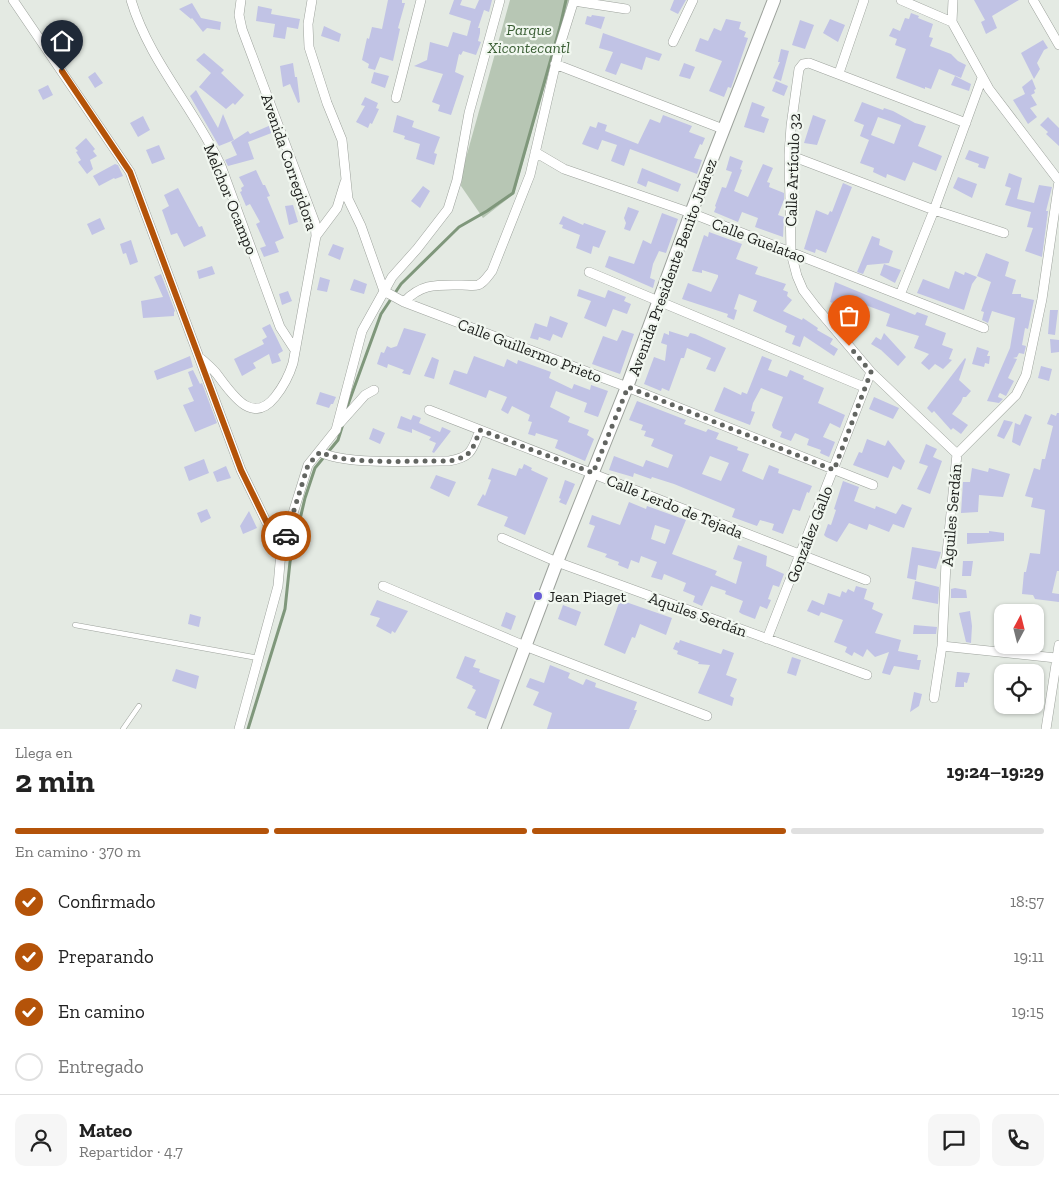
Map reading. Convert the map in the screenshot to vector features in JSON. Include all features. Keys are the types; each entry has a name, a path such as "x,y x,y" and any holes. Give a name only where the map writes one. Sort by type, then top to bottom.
{"street":[{"path":"13,0 130,172 241,470 281,552"},
{"name":"Melchor Ocampo","path":"131,0 142,29 156,56 212,144 280,327 295,350"},
{"name":"Avenida Corregidora","path":"198,356 215,372 235,399 247,407 257,408 269,404 290,375 316,236 315,222 242,29 239,15 240,0"},
{"path":"312,0 308,24 309,46 327,103 342,140 348,199 361,226 384,291"},
{"path":"396,98 421,0"},
{"path":"336,430 356,346 362,332 392,277 448,209 457,180 474,94 500,0"},
{"path":"404,302 413,292 423,288 436,285 478,285 487,278 492,271 530,175 555,64 574,0 626,9"},
{"path":"673,42 693,0"},
{"name":"Avenida Presidente Benito Juárez","path":"494,729 557,562 628,387 691,213 774,0"},
{"path":"864,0 839,73 966,123"},
{"path":"902,0 952,22"},
{"path":"953,0 952,22 982,78 1059,181"},
{"path":"1033,0 1059,45"},
{"name":"Calle Artículo 32","path":"839,73 809,63 803,64 799,69 791,126 790,154 790,252 797,276 803,290 816,308 871,372 957,454"},
{"path":"555,64 723,129"},
{"path":"900,295 934,210 982,78"},
{"name":"Calle Guelatao","path":"535,152 564,169 691,213 984,328"},
{"path":"790,154 934,210 1004,233"},
{"path":"316,236 337,208 346,181"},
{"name":"Aguiles Serdán","path":"934,698 942,646 946,563 957,454 1016,396 1026,375 1042,299 1059,181"},
{"path":"589,272 864,387"},
{"name":"Calle Guillermo Prieto","path":"384,291 404,302 628,387 873,485"},
{"name":"González Gallo","path":"767,639 801,556 871,372"},
{"path":"239,729 278,586 281,552 308,465 320,452 345,416 365,395 374,390"},
{"name":"Calle Lerdo de Tejada","path":"429,410 866,580"},
{"path":"320,452 328,456 347,459 449,461 462,459 471,453 480,430"},
{"name":"Aquiles Serdán","path":"502,538 557,562 868,675"},
{"path":"383,586 525,646 707,716"},
{"path":"1046,729 1059,645"},
{"path":"942,646 1056,658"}],"lane":[{"path":"76,625 258,658"},
{"path":"124,729 139,706"}],"green space":[{"name":"Parque Xicontecantl","path":"510,0 569,0 514,194 483,218 461,186 462,172"}],"building":[{"path":"388,0 402,0 402,3 405,3 398,28 400,29 393,61 380,57 375,70 368,68 369,64 362,60 367,38 369,39 372,27 382,29"},
{"path":"454,0 462,0 460,5 475,9 479,0 492,0 489,12 484,10 478,28 480,28 480,33 478,41 481,42 476,55 463,51 461,55 459,54 455,72 464,76 451,115 438,111 440,105 432,102 443,74 414,66 427,60 430,42 448,47 453,32 467,36 471,21 449,14"},
{"path":"674,0 686,0 678,14 670,10"},
{"path":"974,0 1019,0 992,16 997,28 986,34 981,22 985,20"},
{"path":"192,3 201,18 221,22 220,30 207,28 203,32 192,18 179,9"},
{"path":"258,6 272,9 271,14 300,19 298,29 287,27 285,39 273,37 275,24 256,21"},
{"path":"911,13 933,24 929,37 933,38 930,46 951,54 958,61 966,65 961,78 939,69 931,89 925,87 925,89 896,78 906,49 895,45 897,39 889,36 893,28 900,31 905,18 909,19"},
{"path":"592,15 605,17 601,29 585,24 587,16 591,17"},
{"path":"726,19 741,22 739,29 746,32 744,37 748,38 731,88 728,87 724,97 709,91 722,61 695,51 700,38 708,41 714,28 721,31"},
{"path":"830,19 845,25 838,42 823,33"},
{"path":"800,20 814,25 805,49 792,45"},
{"path":"324,26 341,34 339,42 321,36"},
{"path":"603,33 662,54 659,61 646,57 642,70 621,63 616,75 605,71 613,52 599,48"},
{"path":"1043,40 1048,48 1044,50 1037,63 1040,69 1034,79 1021,53"},
{"path":"781,49 789,51 781,81 773,78 780,62 778,62"},
{"path":"204,53 224,70 221,73 244,95 235,105 233,103 226,109 199,87 211,73 196,60"},
{"path":"293,63 295,77 297,77 300,102 298,103 290,84 283,87 280,66"},
{"path":"684,63 695,67 690,79 679,76"},
{"path":"95,72 103,83 95,88 88,77"},
{"path":"374,72 389,76 385,88 371,83"},
{"path":"955,76 971,84 969,91 951,85"},
{"path":"1032,79 1036,89 1034,90 1035,93 1031,95 1037,105 1030,108 1037,117 1028,124 1013,100 1025,94 1022,87"},
{"path":"776,81 788,86 784,96 772,91"},
{"path":"48,85 53,95 43,100 38,90"},
{"path":"196,90 218,128 223,114 234,140 219,146 190,96"},
{"path":"365,97 378,103 376,108 379,109 368,128 356,122 365,106 361,105"},
{"path":"752,102 765,107 761,116 769,119 764,133 744,127"},
{"path":"862,102 883,110 884,108 893,111 915,123 926,126 918,146 942,156 936,171 913,162 905,181 887,174 886,178 873,172 874,168 860,163 869,140 860,136 864,125 854,121","holes":["878,117 901,125 894,144 871,135"]},
{"path":"397,115 414,121 412,127 440,137 434,153 437,154 434,165 416,159 420,144 404,139 405,136 393,132"},
{"path":"663,115 692,126 689,132 705,138 694,158 702,160 697,174 630,149 624,166 611,161 617,145 602,140 598,150 582,144 590,126 596,128 598,122 607,125 605,131 638,144 650,119 660,123"},
{"path":"813,115 826,120 817,145 804,143"},
{"path":"143,116 150,130 138,137 130,123"},
{"path":"1048,117 1059,128 1059,146 1046,134 1048,132 1040,125"},
{"path":"271,125 274,132 248,142 254,159 228,166 225,160 237,155 231,142 248,131 250,134"},
{"path":"86,138 95,149 93,151 97,156 90,160 93,169 87,174 78,162 81,160 75,148"},
{"path":"159,145 165,159 152,164 146,150"},
{"path":"969,150 989,157 985,169 978,167 979,164 965,159"},
{"path":"730,156 743,161 740,169 742,170 734,191 748,197 763,164 773,168 767,182 770,183 769,187 784,193 784,200 778,215 784,217 783,237 755,227 758,218 742,212 738,222 714,212 722,187 726,188 732,172 726,170"},
{"path":"115,164 118,165 123,176 114,178 99,186 93,176"},
{"path":"642,168 681,184 678,192 648,181 646,187 637,183"},
{"path":"256,170 270,196 267,197 284,238 275,242 279,252 264,257 260,248 266,246 256,224 260,222 250,204 246,206 240,192 244,186 239,177"},
{"path":"1009,173 1022,178 1017,199 1034,203 1039,185 1052,187 1046,211 1048,211 1042,257 1025,251 1033,228 1027,227 1031,212 1005,205 1011,188 1005,186"},
{"path":"958,177 977,184 972,198 953,188"},
{"path":"843,183 852,187 826,253 816,249 815,253 804,249 816,210 828,215 830,211 832,212"},
{"path":"423,186 430,191 420,208 411,201"},
{"path":"178,188 199,227 202,226 206,236 184,247 177,233 171,235 162,210 169,206 164,195"},
{"path":"293,205 298,222 289,225 285,206"},
{"path":"628,207 639,211 630,231 624,229 626,223 624,218"},
{"path":"662,213 678,219 666,253 659,251 653,264 650,278 655,280 653,288 605,267 609,256 634,264 643,240 651,244"},
{"path":"563,216 583,225 584,223 606,231 599,248 593,246 591,254 576,248 580,235 562,228 563,225 559,224"},
{"path":"100,218 105,229 92,235 87,224"},
{"path":"709,232 742,244 736,259 758,267 755,274 786,284 783,290 788,292 787,296 792,300 783,311 802,320 803,318 818,328 817,330 833,339 830,344 838,349 834,356 804,336 800,347 792,344 795,336 785,332 787,326 753,311 757,301 739,294 734,309 737,310 734,320 727,317 728,314 682,299 688,283 711,292 718,277 718,275 702,270 702,273 692,271 704,235 708,237"},
{"path":"872,236 880,239 879,245 893,251 889,263 867,265 863,274 857,272"},
{"path":"131,240 138,262 130,265 126,253 123,254 120,244"},
{"path":"333,244 344,248 340,260 328,255"},
{"path":"986,253 1009,262 1005,276 1016,280 1012,294 1021,294 1021,297 1034,300 1028,329 1025,328 1022,345 1026,346 1024,354 1019,353 1017,357 1013,358 1017,359 1008,378 1014,381 1006,396 999,394 998,397 1003,399 999,403 987,401 1010,348 1015,318 992,311 988,323 982,320 984,312 981,311 991,282 977,276"},
{"path":"884,264 901,270 895,283 880,275"},
{"path":"212,266 215,274 199,279 197,271"},
{"path":"955,271 964,275 965,272 977,277 972,284 964,310 917,293 923,279 949,289"},
{"path":"161,274 175,311 174,316 143,318 141,301 163,297 154,277"},
{"path":"320,277 330,280 327,292 317,290"},
{"path":"354,279 367,284 364,294 350,290"},
{"path":"835,282 915,315 917,312 928,316 925,325 946,333 942,345 953,349 949,359 952,360 943,369 935,364 929,370 921,363 929,354 914,348 919,336 886,326 890,314 857,302 854,311 830,302"},
{"path":"579,289 605,298 608,290 626,297 624,301 631,304 627,314 613,309 606,327 584,318 591,301 577,296"},
{"path":"288,291 292,301 282,305 279,294"},
{"path":"1050,310 1058,310 1055,335 1048,334"},
{"path":"550,316 568,323 562,338 553,334 550,341 539,337 538,340 530,338 535,323 547,327"},
{"path":"270,324 283,351 278,354 281,361 272,364 269,354 253,363 256,368 242,376 234,359 264,344 262,340 267,337 262,328"},
{"path":"404,328 426,334 410,375 402,373 404,370 388,364 387,368 377,364 381,352 384,353 387,346 391,348 397,346"},
{"path":"622,330 634,334 620,374 592,364 603,336 617,341"},
{"path":"669,331 688,337 690,333 695,334 726,348 715,372 706,369 711,358 687,348 684,358 681,358 669,391 662,388 661,391 644,384 654,357 665,361 667,345 661,343 664,333 669,335"},
{"path":"884,333 906,357 898,366 881,350 871,344 876,337 881,340"},
{"path":"1050,339 1059,340 1059,352 1051,353"},
{"path":"977,347 989,351 987,356 990,356 989,364 985,363 984,367 972,364"},
{"path":"190,356 193,367 157,380 154,371"},
{"path":"474,356 504,367 507,359 517,364 518,360 551,372 549,378 572,389 574,384 590,390 591,385 608,391 598,417 584,412 587,403 556,391 550,407 570,417 568,422 589,430 587,435 594,439 585,461 555,448 558,440 536,433 535,436 528,434 532,422 528,421 530,415 512,406 508,414 501,410 507,397 489,390 486,398 449,384 454,370 467,374"},
{"path":"762,356 772,360 768,370 787,377 790,370 804,376 803,379 824,388 818,403 845,415 840,428 830,423 823,437 835,442 829,457 820,453 821,450 807,445 809,439 795,433 791,441 780,437 782,432 773,428 772,425 783,397 761,388 753,403 751,411 755,412 750,425 714,411 724,387 741,395 742,392 747,394"},
{"path":"432,357 439,360 434,379 424,376"},
{"path":"965,358 959,380 971,391 966,397 963,397 952,414 968,425 961,434 953,428 951,430 934,411 932,413 927,408"},
{"path":"1041,366 1052,369 1049,381 1038,378"},
{"path":"193,370 200,384 202,383 217,423 195,432 183,405 194,401 188,388 193,386 188,372"},
{"path":"320,392 336,397 329,408 316,404"},
{"path":"874,397 899,408 893,419 869,409"},
{"path":"637,401 686,420 684,424 706,432 708,429 719,433 716,439 738,447 737,450 749,454 742,471 763,480 769,465 779,469 778,473 812,486 809,493 807,492 800,511 793,509 783,534 772,530 774,524 760,520 757,526 732,517 735,509 674,484 634,473 633,477 609,470 614,456 643,467 646,460 668,468 673,455 651,446 654,439 644,436 646,431 641,430 643,425 629,420","holes":["710,456 729,463 721,481 702,474"]},
{"path":"1059,413 1059,571 1057,571 1052,593 1059,594 1059,602 1035,599 1033,595 1022,594 1024,572 1026,572 1030,553 1040,554 1045,510 1031,507 1033,498 1025,496 1034,468 1040,470 1042,459 1045,459 1053,426 1047,424 1051,414 1056,416"},
{"path":"1025,414 1032,417 1020,446 1012,442 1015,423 1020,425"},
{"path":"413,415 421,418 419,423 440,432 442,427 451,431 434,453 432,452 436,443 429,440 431,437 412,429 412,433 397,428 401,416 411,420"},
{"path":"1004,420 1013,422 1004,439 997,436"},
{"path":"373,428 385,433 380,444 369,439"},
{"path":"867,439 885,446 888,440 905,461 901,470 893,466 888,478 853,465 859,452 862,453"},
{"path":"926,444 937,449 933,457 942,461 930,494 917,489 928,466 919,463"},
{"path":"204,459 209,473 189,481 184,467"},
{"path":"524,464 532,468 531,470 548,478 525,535 504,526 508,517 477,505 483,494 485,496 491,480 488,479 492,468 516,476 519,468 522,469"},
{"path":"226,466 231,478 217,482 213,472"},
{"path":"972,468 988,472 989,468 1010,474 1003,497 979,495 978,512 961,513 963,482 970,482"},
{"path":"436,475 456,482 449,497 430,488"},
{"path":"565,480 575,484 566,505 559,502"},
{"path":"843,481 859,487 854,501 875,509 876,506 896,514 902,504 912,508 904,528 893,524 889,532 869,524 867,530 849,523 837,542 826,537 824,535 828,524 831,525"},
{"path":"629,502 646,509 647,506 686,520 672,554 717,571 715,575 736,584 742,562 733,559 738,545 767,556 766,566 784,574 779,587 773,585 768,599 771,600 767,609 760,606 755,619 739,612 743,601 725,594 726,591 711,586 702,606 693,602 695,596 683,591 686,583 664,574 662,580 651,577 657,562 641,556 639,563 631,560 628,569 618,565 619,562 605,557 607,554 587,547 595,526 589,524 592,515 620,525","holes":["655,525 670,530 665,544 651,539"]},
{"path":"207,509 211,518 201,523 197,513"},
{"path":"249,511 257,528 243,534 240,526"},
{"path":"989,531 1004,533 1004,541 967,544 967,533 989,533"},
{"path":"912,547 941,552 936,569 918,565 916,580 907,578"},
{"path":"963,561 973,561 971,576 962,576"},
{"path":"915,581 939,587 938,604 912,599"},
{"path":"856,586 867,589 864,599 874,603 872,609 883,614 875,633 901,640 898,651 918,655 917,660 921,660 919,670 894,666 890,675 882,673 889,652 875,657 867,649 863,657 854,652 852,656 845,652 847,647 834,642 843,620 821,612 819,616 807,611 812,600 824,605 828,593 840,597 842,591 846,593 848,589 854,592"},
{"path":"951,589 966,590 967,598 951,598"},
{"path":"377,600 408,611 395,633 392,631 391,634 376,626 380,618 370,615"},
{"path":"620,600 672,618 666,635 640,624 635,638 632,637 625,654 604,645"},
{"path":"563,605 581,612 576,626 558,619"},
{"path":"970,611 972,626 971,643 966,642 959,613"},
{"path":"506,612 516,616 511,630 501,626"},
{"path":"190,614 201,617 199,627 188,624"},
{"path":"914,625 937,627 936,634 913,634"},
{"path":"680,640 721,654 723,649 734,653 726,675 737,679 730,696 734,698 732,706 698,693 710,665 698,664 699,662 677,654 678,651 673,649 676,642 679,643"},
{"path":"465,656 476,660 473,667 480,669 479,672 500,680 486,719 475,715 476,712 467,708 476,690 472,688 473,686 456,678"},
{"path":"792,657 801,660 796,676 787,673"},
{"path":"550,665 570,673 568,678 583,685 586,679 596,683 595,687 637,702 634,710 637,710 629,729 547,729 552,713 533,705 539,692 526,687 530,678 544,683"},
{"path":"176,669 199,676 196,689 172,681"},
{"path":"957,672 970,673 967,683 964,682 964,687 955,687"},
{"path":"914,692 922,694 919,706 910,712"}],"waterway":[{"path":"346,410 381,314 401,284 459,227 513,193 566,0"},
{"path":"248,729 285,609 290,562 305,498 315,468 338,440 343,424"}],"way so far":[{"path":"286,536 308,465 320,452 334,458 347,459 449,461 462,459 471,453 480,430 593,473 628,387 834,470 871,372 849,346"}],"place":[{"name":"Jean Piaget","path":"538,596"}],"route":[{"path":"62,71 130,172 241,470 281,552 286,536"}]}
